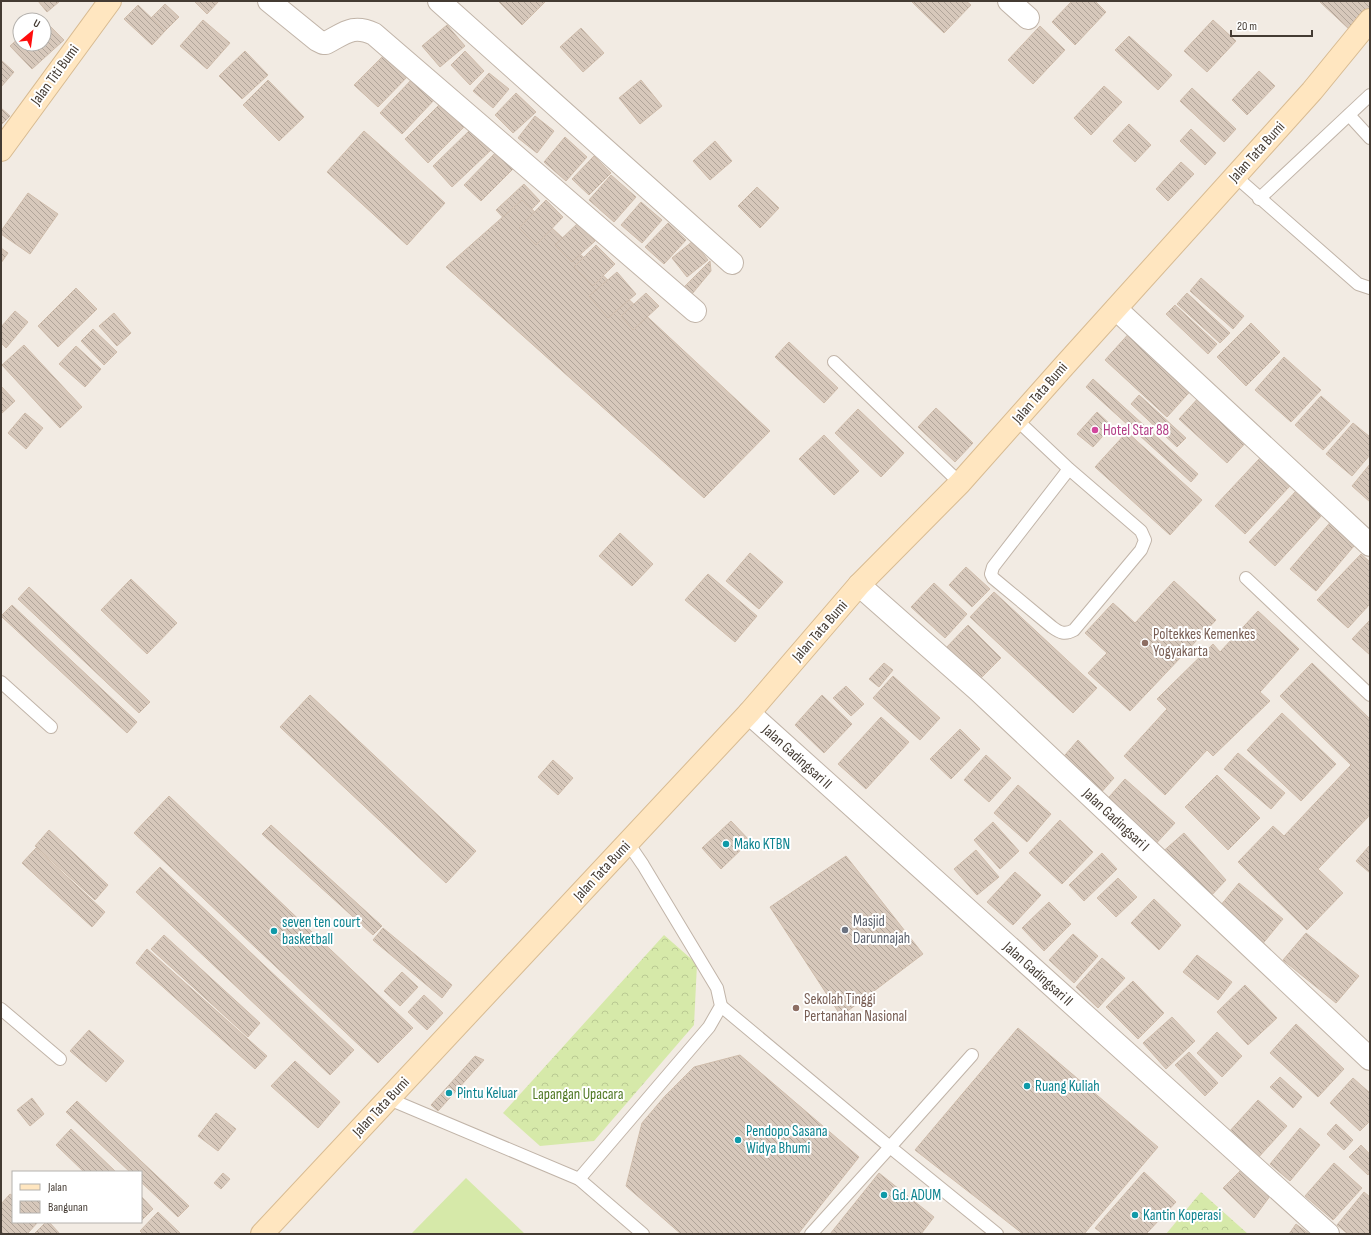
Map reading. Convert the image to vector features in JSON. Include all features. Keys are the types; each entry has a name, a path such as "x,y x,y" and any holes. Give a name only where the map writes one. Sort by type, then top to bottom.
{"street":[{"name":"Jalan Titi Bumi","path":"1,150 110,1"},
{"path":"269,1 317,40 323,43 326,43 351,30 365,30 374,34 695,311"},
{"path":"439,1 732,263"},
{"path":"1009,1 1028,18"},
{"name":"Jalan Tata Bumi","path":"262,1234 749,713 859,585 960,483 1312,91 1370,20"},
{"path":"1116,309 1370,545"},
{"name":"Jalan Gadingsari I","path":"859,585 979,691 1370,1059"},
{"name":"Jalan Gadingsari II","path":"749,713 1328,1234"}],"lane":[{"path":"1259,199 1370,95"},
{"path":"1349,115 1370,138"},
{"path":"1235,176 1259,199 1358,284 1370,288"},
{"path":"834,362 960,483"},
{"path":"1017,420 1069,469 1141,531 1145,540 1141,550 1074,630 1069,633 1060,633 993,578 991,574 993,567 1069,469"},
{"path":"1246,578 1370,695"},
{"path":"1,682 51,727"},
{"path":"628,844 643,865 717,988 721,1006 997,1234"},
{"path":"579,1179 709,1026 721,1006"},
{"path":"1,1009 60,1059"},
{"path":"811,1234 972,1055"},
{"path":"389,1099 579,1179 643,1234"}],"green space":[{"name":"Lapangan Upacara","path":"664,935 697,964 694,1025 594,1141 540,1146 503,1113"},
{"path":"466,1178 525,1234 411,1234"},
{"path":"1201,1192 1248,1234 1166,1234"}],"building":[{"path":"38,1 60,1 47,12"},
{"path":"194,1 219,1 207,14"},
{"path":"498,1 546,1 522,25"},
{"path":"911,1 966,1 971,5 944,33"},
{"path":"1072,1 1095,1 1106,12 1075,45 1052,22"},
{"path":"1319,1 1370,1 1370,11 1351,31"},
{"path":"165,4 179,17 165,31 151,18"},
{"path":"138,5 165,31 152,45 124,19"},
{"path":"203,20 230,43 207,69 180,46"},
{"path":"1213,20 1236,41 1207,72 1184,51"},
{"path":"447,25 465,46 440,67 422,46"},
{"path":"1040,26 1065,50 1033,84 1008,60"},
{"path":"52,28 64,40 52,51"},
{"path":"581,28 604,53 583,72 560,47"},
{"path":"1129,36 1172,75 1158,90 1115,50"},
{"path":"245,51 268,75 242,99 219,76"},
{"path":"465,51 484,71 470,85 451,65"},
{"path":"16,52 51,52 32,69"},
{"path":"387,52 410,74 378,107 354,85"},
{"path":"1,60 14,72 1,87"},
{"path":"1259,71 1275,86 1247,115 1232,100"},
{"path":"489,73 509,89 493,108 473,91"},
{"path":"414,77 436,98 402,134 380,113"},
{"path":"268,80 304,117 279,141 243,105"},
{"path":"641,80 662,106 640,124 619,98"},
{"path":"1104,86 1122,102 1091,135 1074,118"},
{"path":"1192,88 1236,129 1224,142 1180,101"},
{"path":"516,93 536,112 513,133 495,115"},
{"path":"441,103 465,126 428,163 405,139"},
{"path":"1,108 10,116 1,125"},
{"path":"535,116 554,131 537,153 518,138"},
{"path":"1129,124 1151,145 1135,162 1113,141"},
{"path":"471,129 491,150 452,187 433,166"},
{"path":"1191,129 1216,153 1205,165 1180,141"},
{"path":"364,131 445,203 407,245 327,172"},
{"path":"565,137 587,157 566,181 544,162"},
{"path":"715,141 732,161 710,180 693,161"},
{"path":"498,150 515,167 481,201 464,185"},
{"path":"594,156 611,173 589,195 572,179"},
{"path":"1181,162 1194,174 1168,201 1156,189"},
{"path":"611,175 636,197 614,222 589,200"},
{"path":"524,184 540,201 513,228 496,210"},
{"path":"757,187 779,208 760,228 738,206"},
{"path":"28,193 58,214 30,254 1,234 1,231"},
{"path":"522,200 770,431 704,498 446,267"},
{"path":"546,200 563,217 536,245 519,228"},
{"path":"641,202 662,220 642,243 621,225"},
{"path":"578,223 595,241 572,262 555,245"},
{"path":"668,223 686,240 664,264 645,247"},
{"path":"693,241 708,260 687,277 672,258"},
{"path":"596,245 615,264 593,286 574,267"},
{"path":"1,248 8,253 1,263"},
{"path":"710,261 711,271 692,294 684,287"},
{"path":"617,272 636,294 608,318 589,296"},
{"path":"1201,278 1244,316 1233,329 1190,291"},
{"path":"76,288 97,309 58,347 38,326"},
{"path":"646,293 659,306 633,330 621,316"},
{"path":"1187,293 1230,333 1220,343 1177,304"},
{"path":"1175,305 1217,344 1208,354 1166,314"},
{"path":"15,311 28,322 6,348 1,343 1,327"},
{"path":"114,313 131,333 117,346 99,326"},
{"path":"1251,323 1280,352 1246,386 1217,357"},
{"path":"93,329 117,352 104,365 81,341"},
{"path":"1133,329 1195,386 1167,417 1105,360"},
{"path":"789,342 838,388 824,403 775,357"},
{"path":"24,345 82,407 60,428 2,365"},
{"path":"76,346 101,369 85,387 59,364"},
{"path":"1284,357 1321,390 1291,422 1255,390"},
{"path":"1093,379 1198,474 1191,482 1086,387"},
{"path":"1,386 15,401 1,414"},
{"path":"1202,394 1250,438 1227,463 1179,419"},
{"path":"1139,395 1186,438 1177,447 1131,404"},
{"path":"1321,396 1350,421 1323,450 1295,425"},
{"path":"936,408 973,443 955,462 918,427"},
{"path":"858,409 904,453 881,477 835,433"},
{"name":"Hotel Star 88","path":"1097,412 1112,426 1093,447 1077,434"},
{"path":"25,413 43,428 26,449 8,433"},
{"path":"1353,423 1370,437 1370,455 1352,476 1326,454"},
{"path":"1127,432 1202,500 1170,535 1095,467"},
{"path":"824,435 859,471 834,495 799,459"},
{"path":"1260,458 1290,486 1245,534 1215,506"},
{"path":"1370,464 1370,502 1352,486"},
{"path":"1296,491 1322,515 1275,566 1249,542"},
{"path":"1334,518 1359,540 1316,591 1290,569"},
{"path":"620,533 653,564 632,586 599,556"},
{"path":"750,553 783,582 759,609 726,581"},
{"path":"1361,554 1370,562 1370,604 1348,628 1317,600"},
{"path":"966,567 990,589 972,607 949,585"},
{"path":"708,574 757,616 735,642 685,600"},
{"path":"131,579 177,623 147,654 101,610"},
{"name":"Poltekkes Kemenkes Yogyakarta","path":"1174,581 1216,620 1130,711 1088,673 1107,653 1085,633 1113,603 1135,623"},
{"path":"934,583 967,614 945,638 911,607"},
{"path":"29,587 150,702 139,713 18,599"},
{"path":"994,592 1097,688 1073,713 970,617"},
{"path":"12,605 137,722 127,733 1,616"},
{"path":"1258,611 1299,649 1260,692 1270,701 1213,756 1207,750 1165,795 1124,756 1167,709 1157,699 1213,644 1220,652"},
{"path":"1370,620 1370,655 1352,639"},
{"path":"968,625 1001,658 977,682 944,650"},
{"path":"884,663 893,670 879,687 869,679"},
{"path":"1312,663 1370,719 1370,815 1318,869 1343,893 1307,930 1238,862 1273,826 1284,836 1351,765 1280,696"},
{"path":"893,676 940,718 920,740 873,698"},
{"path":"846,686 864,704 851,716 833,698"},
{"path":"310,695 476,851 446,883 280,727"},
{"path":"822,695 852,724 824,753 795,725"},
{"path":"1282,713 1336,764 1301,801 1247,750"},
{"path":"881,717 909,742 866,789 838,764"},
{"path":"960,729 980,749 951,779 930,759"},
{"path":"1078,740 1114,778 1098,796 1059,762"},
{"path":"1238,753 1285,793 1271,809 1224,769"},
{"path":"986,755 1011,778 989,802 964,780"},
{"path":"553,760 573,778 558,795 538,777"},
{"path":"1217,775 1260,818 1228,850 1185,807"},
{"path":"1125,779 1175,823 1151,849 1102,805"},
{"path":"1018,785 1051,814 1027,842 994,813"},
{"name":"seven ten court basketball","path":"169,796 413,1028 378,1063 134,833"},
{"path":"1060,820 1093,852 1062,884 1029,853"},
{"name":"Mako KTBN","path":"731,821 750,841 721,869 702,848"},
{"path":"993,822 1019,851 1000,869 974,840"},
{"path":"271,825 382,926 373,935 262,834"},
{"path":"49,830 108,885 95,900 35,846"},
{"path":"1184,833 1226,880 1207,900 1159,855"},
{"path":"1370,845 1370,873 1356,861"},
{"path":"36,848 105,912 92,927 22,863"},
{"path":"976,850 999,877 977,895 954,869"},
{"path":"1102,853 1117,869 1084,901 1069,885"},
{"name":"Masjid Darunnajah","path":"846,856 923,954 841,1016 770,907"},
{"path":"160,867 354,1050 330,1075 136,892"},
{"path":"1015,872 1041,895 1013,925 987,902"},
{"path":"1118,878 1137,897 1116,917 1097,898"},
{"path":"1239,883 1283,919 1260,947 1216,911"},
{"path":"1154,899 1181,925 1159,950 1131,923"},
{"path":"1049,902 1071,924 1044,951 1022,928"},
{"path":"383,928 452,985 442,998 373,940"},
{"path":"1306,933 1359,976 1336,1003 1283,960"},
{"path":"1073,934 1098,956 1074,983 1049,960"},
{"path":"164,935 260,1023 248,1037 151,949"},
{"path":"147,949 267,1056 255,1069 136,963"},
{"path":"1197,955 1232,982 1218,1000 1183,972"},
{"path":"1102,958 1125,978 1098,1008 1076,987"},
{"path":"402,972 418,987 400,1006 384,991"},
{"path":"1133,981 1164,1013 1138,1039 1106,1007"},
{"path":"1245,985 1277,1018 1248,1045 1217,1012"},
{"path":"424,995 443,1013 427,1030 408,1012"},
{"path":"1172,1017 1195,1041 1166,1069 1143,1043"},
{"path":"1296,1024 1344,1069 1318,1097 1270,1053"},
{"name":"Ruang Kuliah","path":"1018,1028 1158,1147 1084,1234 1023,1234 915,1150"},
{"path":"89,1030 124,1061 106,1082 70,1051"},
{"path":"1217,1032 1242,1056 1222,1077 1197,1053"},
{"path":"1189,1052 1218,1083 1205,1096 1175,1065"},
{"name":"Pendopo Sasana Widya Bhumi","path":"740,1055 859,1157 798,1234 681,1234 626,1186 642,1123 665,1096 694,1067"},
{"name":"Pintu Keluar","path":"475,1056 484,1060 438,1111 431,1105"},
{"path":"295,1061 340,1102 318,1128 271,1086"},
{"path":"1280,1077 1302,1097 1293,1108 1270,1087"},
{"path":"1353,1078 1370,1093 1370,1121 1360,1131 1330,1103"},
{"path":"32,1098 44,1114 30,1126 17,1110"},
{"path":"1258,1100 1287,1126 1257,1159 1228,1133"},
{"path":"77,1101 189,1206 178,1217 142,1183 142,1171 129,1171 66,1112"},
{"path":"216,1113 236,1129 218,1151 198,1136"},
{"path":"1336,1124 1353,1140 1344,1150 1327,1134"},
{"path":"1300,1128 1320,1145 1290,1181 1270,1164"},
{"path":"71,1129 115,1171 83,1171 56,1145"},
{"path":"1361,1145 1370,1154 1370,1172 1368,1175 1349,1157"},
{"path":"1334,1163 1362,1188 1333,1220 1305,1196"},
{"path":"1242,1169 1270,1196 1254,1218 1223,1188"},
{"name":"Kantin Koperasi","path":"1144,1172 1176,1202 1146,1234 1103,1234 1095,1228"},
{"path":"223,1173 230,1179 221,1189 214,1183"},
{"name":"Gd. ADUM","path":"879,1173 934,1217 921,1234 830,1234"},
{"path":"1364,1192 1370,1197 1370,1234 1348,1234 1337,1225"},
{"path":"10,1194 12,1195 12,1223 37,1223 27,1234 1,1234 1,1204"},
{"path":"142,1197 153,1209 142,1220"},
{"path":"158,1212 181,1234 143,1234 140,1231"},
{"path":"45,1223 50,1223 60,1234 34,1234"},
{"path":"1296,1224 1309,1234 1289,1234"}],"place":[{"name":"Hotel Star 88","path":"1095,430"},
{"name":"Poltekkes Kemenkes Yogyakarta","path":"1145,643"},
{"name":"Mako KTBN","path":"726,844"},
{"name":"Masjid Darunnajah","path":"845,930"},
{"name":"seven ten court basketball","path":"274,931"},
{"name":"Sekolah Tinggi Pertanahan Nasional","path":"796,1008"},
{"name":"Ruang Kuliah","path":"1027,1086"},
{"name":"Pintu Keluar","path":"449,1093"},
{"name":"Pendopo Sasana Widya Bhumi","path":"738,1140"},
{"name":"Gd. ADUM","path":"884,1195"},
{"name":"Kantin Koperasi","path":"1135,1215"}]}
